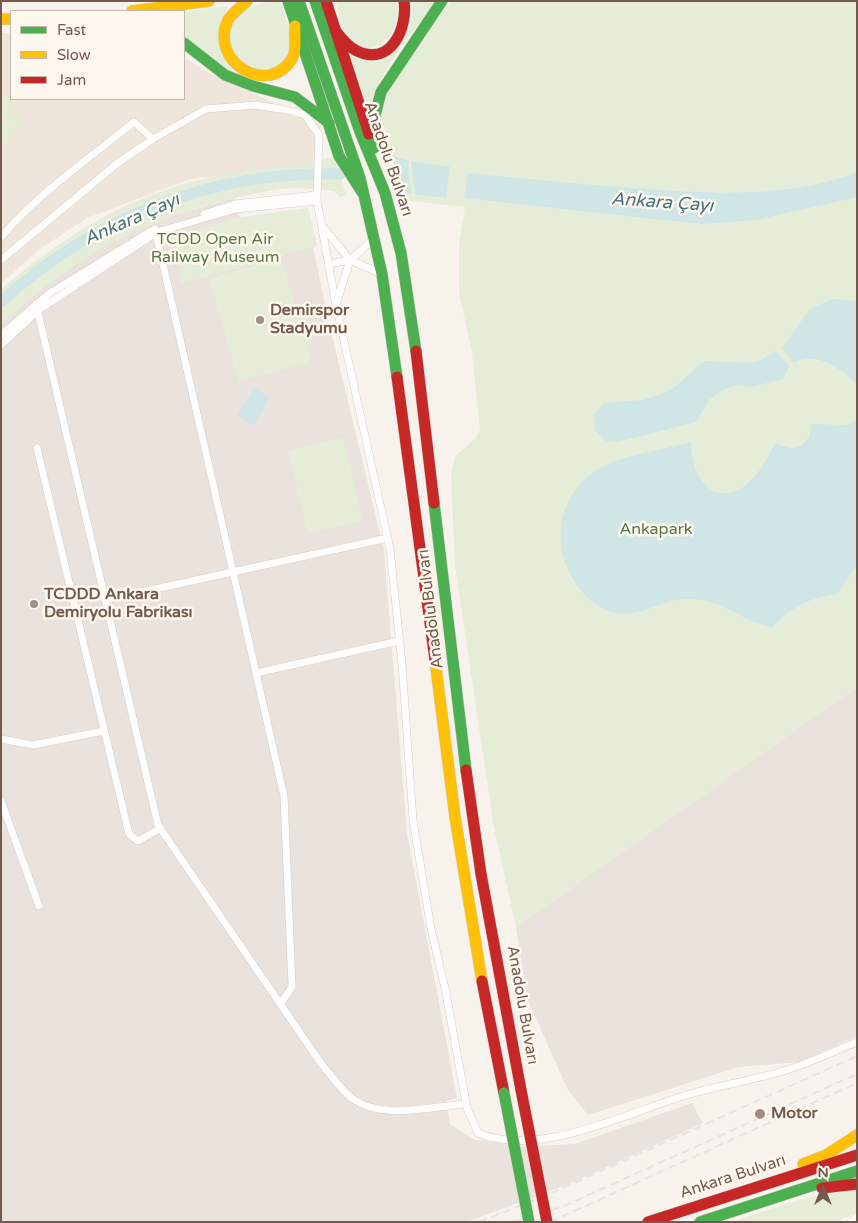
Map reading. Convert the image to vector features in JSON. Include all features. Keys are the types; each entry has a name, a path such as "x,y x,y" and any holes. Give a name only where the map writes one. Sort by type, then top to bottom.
{"main road":[{"path":"142,10 209,1"},
{"path":"247,1 229,16 223,38 228,58 241,71 254,76 261,76 277,74 286,67 293,56 295,26"},
{"path":"288,1 295,26 330,123 339,156 366,198"},
{"name":"Anadolu Bulvarı","path":"299,1 352,151 366,198 382,274 413,484 455,818 474,942 529,1222"},
{"name":"Anadolu Bulvarı","path":"316,1 371,149 376,172 385,192 401,253 410,305 466,771 481,874 547,1222"},
{"path":"326,1 371,149"},
{"path":"335,30 346,45 355,50 364,54 378,53 399,40 404,31 406,20 404,1"},
{"path":"371,149 375,115 381,92 442,1"},
{"path":"185,44 225,76 252,86 295,97 307,104 330,123"},
{"path":"698,1205 731,1189 816,1160 857,1135"},
{"name":"Ankara Bulvarı","path":"648,1222 857,1155"},
{"name":"Ankara Bulvarı","path":"700,1222 857,1171"},
{"path":"717,1222 759,1208 777,1196 857,1184"}],"street":[{"path":"2,259 119,162 153,139 206,109 255,105 287,110 305,115 320,134 316,195 336,305 388,538 400,641 413,820 431,929 446,988 466,1104 478,1133 490,1138 503,1140 542,1139 574,1134 684,1096 783,1071 857,1042"},
{"path":"1,237 24,210 57,181 134,122 153,139"},
{"path":"1,335 37,308 156,231 236,209 316,195"},
{"path":"322,226 350,260 382,274"},
{"path":"156,231 284,796 292,987 281,1003"},
{"path":"329,264 350,260 374,239"},
{"path":"336,305 350,260"},
{"path":"1,345 37,308"},
{"path":"37,308 105,600 161,828 320,1062 351,1098 365,1106 394,1110 466,1104"},
{"path":"37,448 129,834 138,841 161,828"},
{"path":"105,600 388,538"},
{"path":"256,673 400,641"},
{"path":"1,739 33,745 104,731"},
{"path":"1,801 39,906"},
{"path":"851,1222 857,1217"}],"shaded area":[{"path":"1,33 10,33 10,100 185,100 185,59 211,74 321,125 313,166 190,179 87,218 40,249 1,283"},
{"path":"235,198 241,222 306,212 327,315 384,550 407,834 457,1098 446,1101 450,1124 473,1139 522,1147 575,1144 692,1103 703,1123 567,1185 466,1222 1,1222 1,324 38,291 100,247 159,219"},
{"path":"857,687 857,1036 800,1062 738,1067 588,1115 568,1090 527,998 516,927"}],"green space":[{"path":"269,1 282,1 291,45 284,63 272,69 262,71 244,66 237,60 229,45 229,35 237,15 249,8"},
{"path":"335,1 396,1 398,14 396,25 391,35 374,47 365,49 356,46 346,35"},
{"path":"412,1 436,1 388,67 380,81 369,110 349,54 388,55 405,38 408,32 412,18"},
{"name":"Ankapark","path":"451,1 857,1 857,687 516,927 494,828 455,565 451,474 455,456 476,438 480,430 472,351 459,293 459,244 465,207 403,200 380,112 396,75"},
{"path":"228,6 221,24 224,59 238,77 185,37 185,12"},
{"path":"4,91 17,106 1,119 1,94"},
{"path":"17,111 27,123 5,142 1,138 1,124"},
{"path":"335,157 346,195 340,197 334,191 296,188 280,189 256,193 166,218 108,245 81,261 54,280 1,324 1,290 23,271 71,236 123,207 150,195 207,178"},
{"name":"TCDD Open Air Railway Museum","path":"308,208 317,246 182,284 171,236 241,217"},
{"name":"Demirspor Stadyumu","path":"281,258 311,362 239,382 209,278"},
{"path":"343,437 363,521 308,534 288,450"},
{"path":"857,1190 857,1212 836,1222 734,1222 810,1197"}],"water":[{"path":"391,156 408,160 411,194 402,193"},
{"path":"411,161 450,167 446,198 415,194"},
{"path":"857,172 857,197 756,220 701,224 464,198 468,173 672,191 725,193 780,190 806,186"},
{"path":"833,299 857,301 857,384 836,367 820,360 802,360 794,363 782,348 810,309"},
{"path":"776,351 789,366 783,379 751,387 738,385 724,389 710,399 696,422 617,442 606,441 595,430 594,414 604,403 643,400 662,394 675,387 698,366 707,361 747,363 761,360"},
{"path":"254,388 270,397 253,426 237,416"},
{"path":"857,420 857,564 837,594 801,604 772,627 750,620 711,602 700,600 677,600 637,612 627,614 616,613 606,610 592,601 580,589 570,574 561,545 561,531 567,505 581,483 604,466 635,455 691,442 694,464 704,483 711,490 720,493 730,493 742,488 753,479 775,444 795,448 803,444 809,437 810,424 847,425"}],"waterway":[{"name":"Ankara Çayı","path":"1,302 37,272 75,246 115,223 158,205 202,191 247,181 293,175 340,174"}],"railway":[{"path":"479,1222 554,1192 857,1056"},
{"path":"514,1222 564,1206 857,1074"},
{"path":"550,1222 857,1083"}],"traffic: fast":[{"path":"288,1 339,156 362,192"},
{"path":"299,1 360,178 382,274 397,377"},
{"path":"315,1 360,132 385,193 401,253 416,351"},
{"path":"374,148 375,115 381,92 442,1"},
{"path":"185,44 225,75 253,86 295,97 329,123"},
{"path":"434,503 466,770"},
{"path":"504,1093 529,1222"},
{"path":"700,1222 857,1171"}],"traffic: slow":[{"path":"140,10 209,1"},
{"path":"247,1 228,20 224,35 226,49 234,61 244,70 257,75 270,75 283,69 293,57 295,26"},
{"path":"1,19 10,19"},
{"path":"435,660 455,817 482,981"},
{"path":"803,1164 826,1155 857,1135"}],"traffic: jam":[{"path":"326,1 369,134"},
{"path":"335,30 345,42 357,51 369,55 379,54 388,49 400,33 405,12 404,1"},
{"path":"416,351 434,503"},
{"path":"397,377 435,660"},
{"path":"466,770 481,874 521,1090"},
{"path":"482,981 504,1093"},
{"path":"521,1090 547,1222"},
{"path":"648,1222 857,1155"},
{"path":"822,1188 857,1184"}],"place":[{"name":"Demirspor Stadyumu","path":"260,320"},
{"name":"TCDDD Ankara Demiryolu Fabrikası","path":"34,604"},
{"name":"Motor","path":"760,1114"}]}
